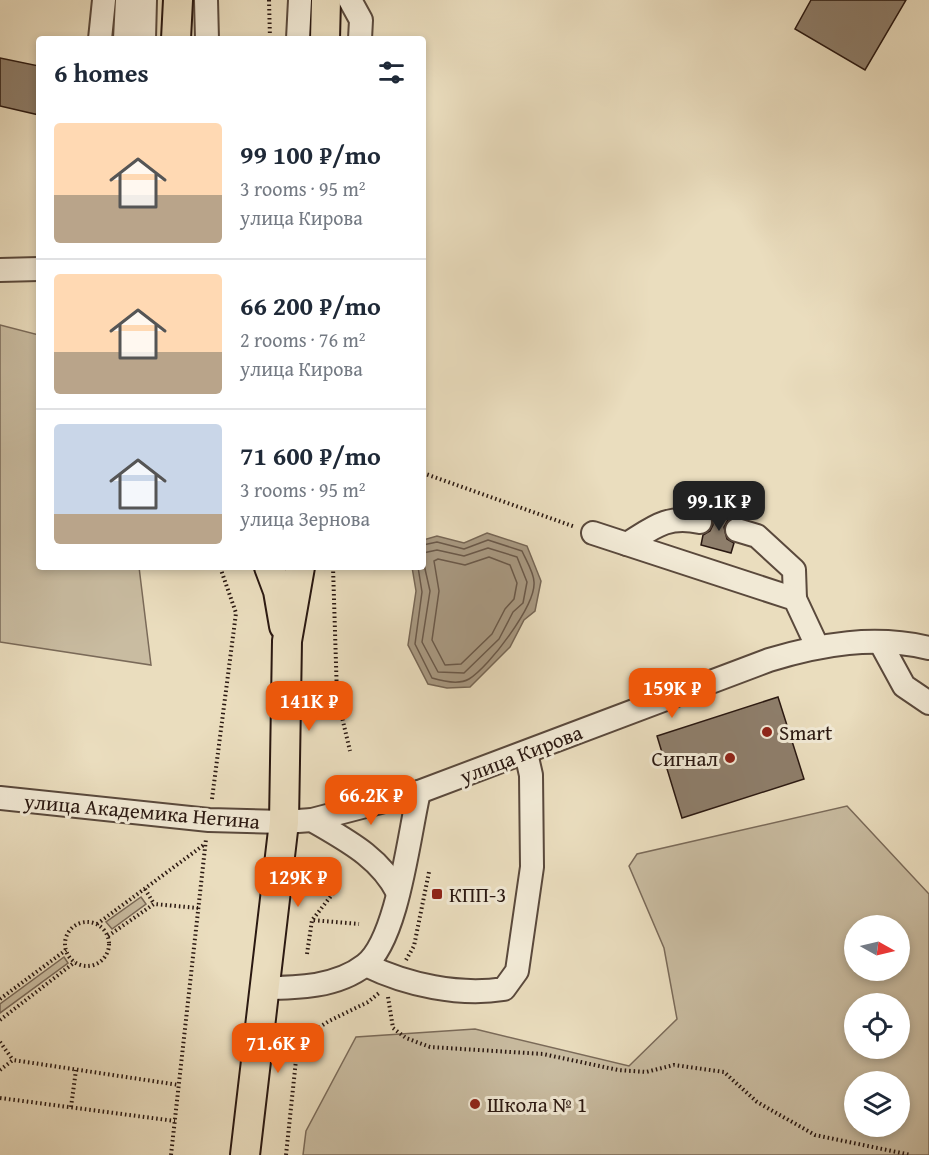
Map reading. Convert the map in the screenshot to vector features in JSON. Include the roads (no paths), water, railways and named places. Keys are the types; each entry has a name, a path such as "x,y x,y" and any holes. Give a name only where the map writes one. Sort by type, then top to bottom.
{"main road":[{"path":"176,36 178,0"},
{"path":"325,36 326,0"},
{"path":"245,1155 284,822 287,641 299,570"},
{"path":"275,575 287,641"}],"street":[{"path":"100,36 104,0"},
{"path":"125,36 127,0"},
{"path":"144,36 145,0"},
{"path":"206,0 207,36"},
{"path":"298,36 300,0"},
{"path":"350,0 361,20 360,36"},
{"path":"0,270 36,269"},
{"path":"627,544 665,521 682,518 700,522"},
{"path":"737,530 757,536 794,570 795,599 817,646"},
{"path":"593,533 795,599"},
{"path":"880,642 904,686 929,703"},
{"name":"улица Кирова","path":"284,822 312,820 419,792 769,660 817,646 880,642 929,648"},
{"path":"366,964 392,982 480,993 504,989 517,970 532,867 532,785 526,753"},
{"path":"264,988 303,988 343,977 366,964 390,927 419,792"},
{"name":"улица Академика Негина","path":"0,798 209,820 284,822"},
{"path":"312,820 361,849 388,873 398,893"}],"water":[{"path":"487,533 527,546 541,581 535,611 524,620 510,647 470,687 447,688 428,684 408,645 416,591 412,570 426,570 426,539 437,536 464,543"}],"place":[{"name":"Smart","path":"767,732"},
{"name":"Сигнал","path":"730,758"},
{"name":"КПП-3","path":"437,894"},
{"name":"Школа № 1","path":"475,1104"}]}
